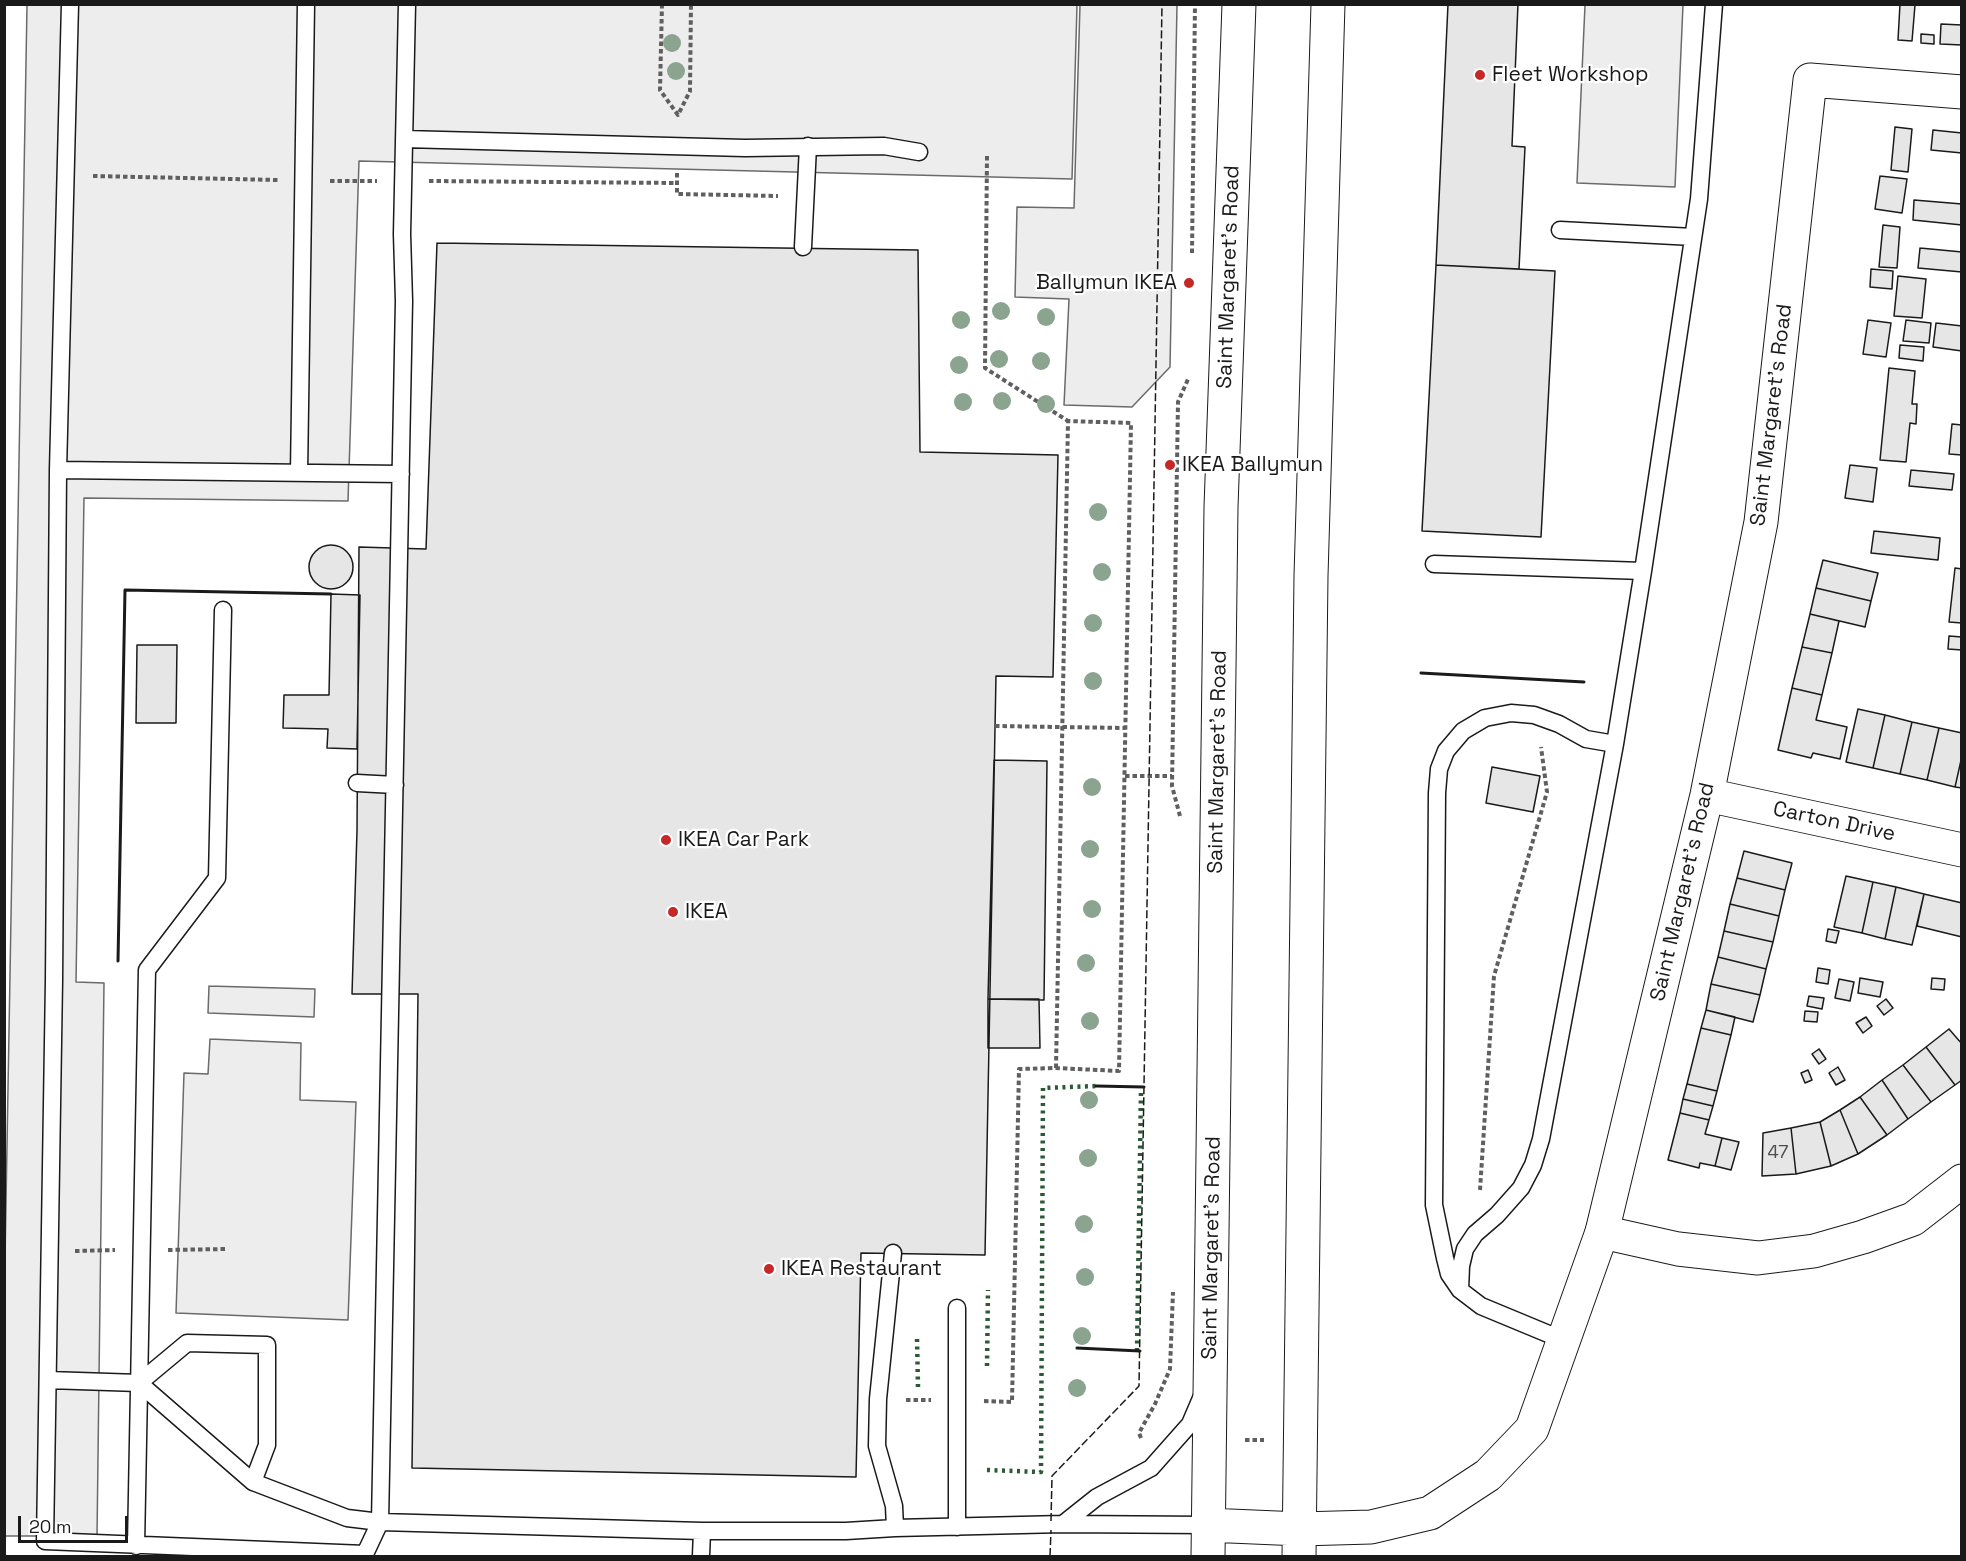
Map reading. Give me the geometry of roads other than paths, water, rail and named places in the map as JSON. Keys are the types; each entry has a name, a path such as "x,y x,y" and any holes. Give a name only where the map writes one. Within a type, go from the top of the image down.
{"main road":[{"name":"Saint Margaret's Road","path":"1208,1557 1221,507 1239,4"},
{"path":"1299,1543 1311,576 1328,4"},
{"name":"Saint Margaret's Road","path":"1207,1524 1299,1543 1430,1514 1488,1475 1532,1429 1602,1232 1707,795 1761,522 1810,80 1962,92"},
{"name":"Carton Drive","path":"1707,795 1962,850"},
{"path":"1602,1232 1678,1249 1758,1258 1814,1251 1863,1238 1913,1220 1962,1181"}],"lane":[{"path":"70,4 58,470 55,956 45,1541 365,1554 380,1521 404,301 402,274 406,4"},
{"path":"299,473 306,4"},
{"path":"1460,1290 1461,1266 1465,1249 1476,1234 1521,1188 1533,1165 1541,1139 1615,744 1643,571 1699,199 1714,4"},
{"path":"404,139 745,148 884,146 920,152"},
{"path":"803,247 808,146"},
{"path":"1560,230 1693,237"},
{"path":"58,470 401,474"},
{"path":"1434,564 1643,571"},
{"path":"136,1546 147,970 217,878 222,610"},
{"path":"1563,1341 1481,1306 1460,1290 1449,1274 1434,1205 1439,769 1446,751 1463,731 1485,718 1511,713 1534,715 1559,724 1586,739 1615,744"},
{"path":"357,783 395,785"},
{"path":"892,1253 878,1400 877,1446 894,1506 895,1528"},
{"path":"957,1308 957,1527"},
{"path":"139,1383 187,1343 267,1345 267,1445 253,1482"},
{"path":"1063,1524 1097,1497 1155,1464 1190,1424 1210,1377"},
{"path":"48,1380 139,1383 253,1482 347,1518 702,1531 846,1531 1063,1524 1207,1524"},
{"path":"702,1531 702,1557"}],"place":[{"name":"Fleet Workshop","path":"1480,75"},
{"name":"Ballymun IKEA","path":"1189,283"},
{"name":"IKEA Ballymun","path":"1170,465"},
{"name":"IKEA Car Park","path":"666,840"},
{"name":"IKEA","path":"673,912"},
{"name":"IKEA Restaurant","path":"769,1269"}]}
